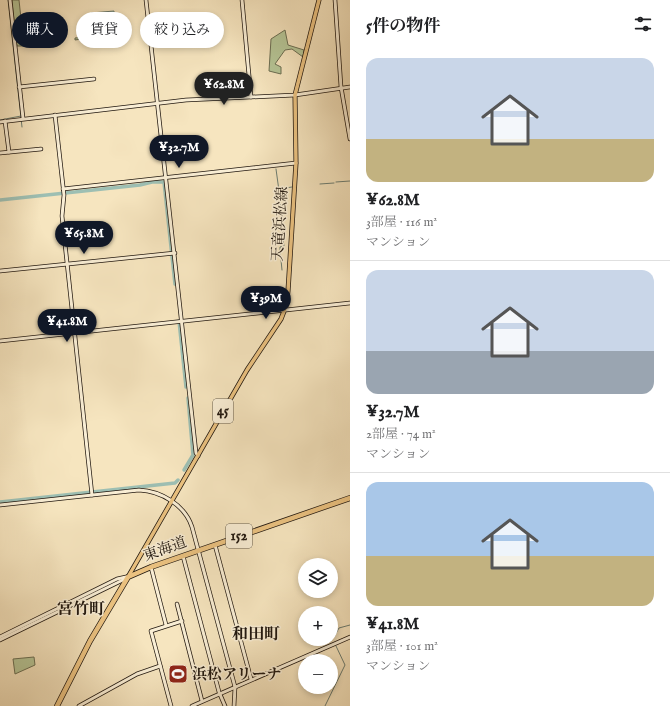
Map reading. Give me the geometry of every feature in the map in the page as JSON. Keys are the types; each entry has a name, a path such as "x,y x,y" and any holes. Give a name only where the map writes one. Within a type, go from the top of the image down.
{"highway":[{"name":"東海道","path":"57,706 90,641 128,577 198,550 350,498"}],"main road":[{"name":"天竜浜松線","path":"128,577 247,370 276,328 285,310 288,291 296,163 295,95 319,0"}],"street":[{"path":"10,0 19,87 24,117"},
{"path":"146,0 180,322 196,453 198,456"},
{"path":"242,0 251,96"},
{"path":"335,0 341,87 350,139"},
{"path":"19,87 94,79"},
{"path":"0,122 24,117 55,115 158,103 251,96 295,95 341,87 350,87"},
{"path":"55,115 64,195 61,210 91,493"},
{"path":"5,121 8,152"},
{"path":"0,153 41,149"},
{"path":"63,189 296,163"},
{"path":"0,271 173,253"},
{"path":"0,341 350,302"},
{"path":"0,505 91,493 141,490 157,494 171,501 182,510 189,519 235,687 234,706"},
{"path":"215,545 251,679"},
{"path":"183,556 219,693 225,706"},
{"path":"151,567 166,625"},
{"path":"0,639 128,577"},
{"path":"177,604 202,701"},
{"path":"171,706 151,631 166,625 182,622"},
{"path":"192,706 350,637"},
{"path":"79,706 137,674 160,666"}],"green space":[{"path":"12,0 19,0 20,12 13,12"},
{"path":"285,30 288,45 304,50 303,57 292,49 285,50 275,64 281,67 281,74 269,71 271,39"},
{"path":"34,657 35,665 15,674 13,659"}],"waterway":[{"path":"8,0 22,127"},
{"path":"0,120 21,116"},
{"path":"276,169 280,198"},
{"path":"336,182 350,181"},
{"path":"0,200 140,185 152,182 164,182 175,284"},
{"path":"320,184 334,183"},
{"path":"280,189 292,187"},
{"path":"280,200 284,237"},
{"path":"280,257 280,247 284,246 283,240"},
{"path":"281,260 282,270"},
{"path":"179,321 186,387"},
{"path":"184,470 193,455 188,398"},
{"path":"0,502 175,483 178,480"},
{"path":"338,630 339,628 350,625"},
{"path":"325,706 345,665 336,646"}],"place":[{"name":"浜松アリーナ","path":"178,674"}],"district":[{"name":"宮竹町","path":"81,610"},
{"name":"和田町","path":"256,635"}]}
